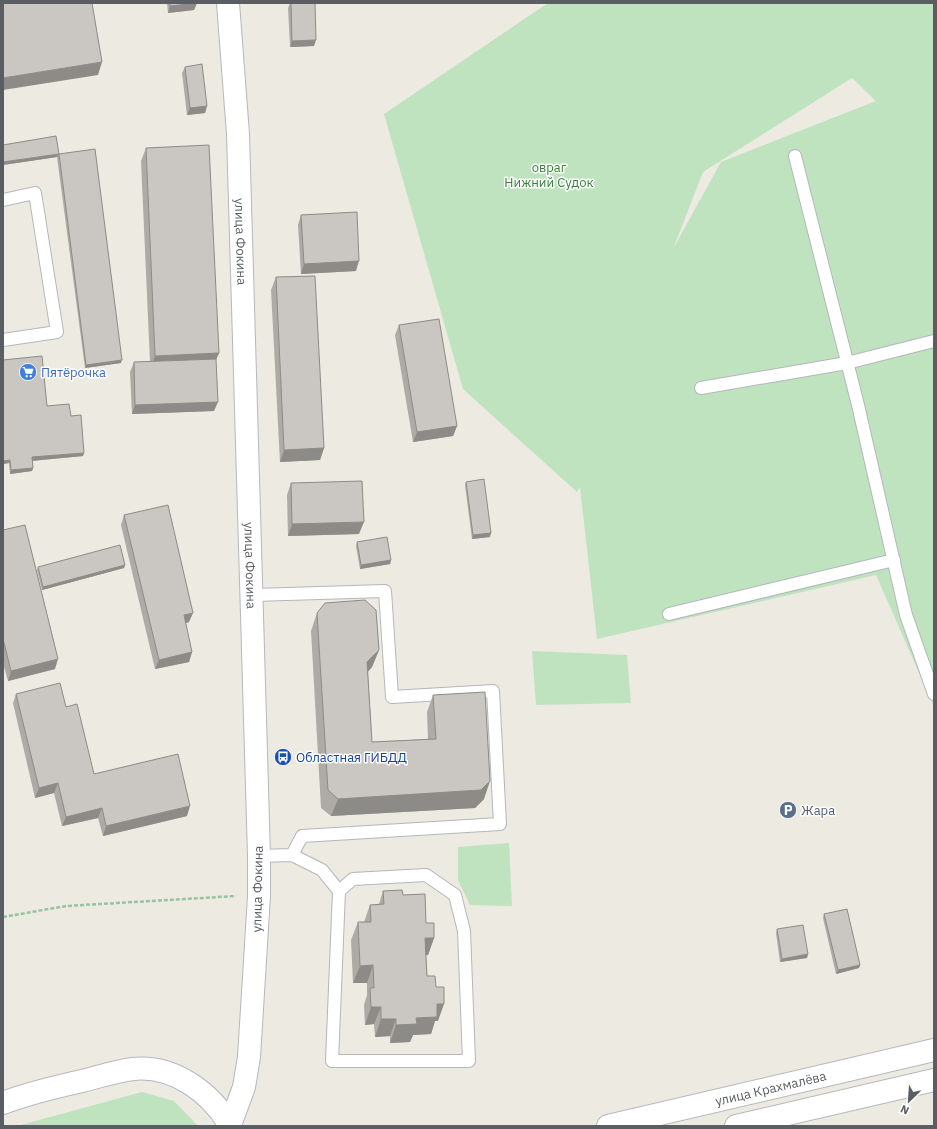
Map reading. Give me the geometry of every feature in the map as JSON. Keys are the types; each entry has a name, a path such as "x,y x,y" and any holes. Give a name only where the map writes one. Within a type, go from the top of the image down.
{"main road":[{"name":"улица Фокина","path":"228,3 238,134 259,856 259,896 249,1057 244,1087 230,1126"},
{"name":"улица Крахмалёва","path":"608,1126 934,1050"},
{"path":"3,1103 36,1091 132,1069 151,1070 185,1080 198,1088 218,1108 230,1126"},
{"path":"736,1126 934,1080"}],"lane":[{"path":"795,156 847,363 906,614 934,694"},
{"path":"3,200 35,193 57,332 3,340"},
{"path":"701,388 847,363 934,341"},
{"path":"669,614 894,560"},
{"path":"252,595 385,591 392,697 493,691 500,824 302,836 292,855"},
{"path":"259,856 292,855 322,870 339,891 332,1060 469,1061 464,931 455,895 426,875 353,879 339,891"}],"path":[{"path":"3,917 66,906 237,896"}],"green space":[{"name":"овраг Нижний Судок","path":"548,3 934,3 934,707 876,575 597,639 580,487 577,492 463,389 384,114","holes":["852,78 876,101 721,162 673,249 703,172"]},
{"path":"532,651 627,655 631,703 536,705"},
{"path":"509,843 512,906 470,905 458,880 458,847"},
{"path":"142,1092 174,1101 198,1126 17,1126"}],"building":[{"path":"3,3 92,3 102,62 3,78"},
{"path":"170,3 197,3 170,6"},
{"path":"291,3 315,3 316,40 292,41"},
{"path":"202,64 207,106 190,108 185,67"},
{"path":"56,136 59,154 3,162 3,145"},
{"path":"209,145 219,353 155,356 146,148"},
{"path":"95,149 122,360 86,365 59,154"},
{"path":"357,212 359,261 304,264 301,215"},
{"path":"315,276 324,448 284,450 276,277"},
{"path":"439,319 457,426 417,432 399,325"},
{"path":"42,356 47,406 69,404 71,416 81,415 84,453 32,457 33,468 11,470 10,460 3,461 3,360"},
{"path":"216,359 218,402 135,405 134,362"},
{"path":"484,479 491,533 473,535 466,482"},
{"path":"362,481 364,522 292,524 291,483"},
{"path":"168,505 193,613 184,615 192,652 159,660 124,515"},
{"path":"25,525 58,659 11,671 3,639 3,530"},
{"path":"387,537 391,560 361,565 357,542"},
{"path":"120,545 125,565 43,587 38,567"},
{"path":"365,600 376,610 379,650 367,662 372,742 436,739 433,695 485,692 490,781 481,790 338,799 328,790 317,613 325,603"},
{"path":"60,683 66,707 77,704 94,774 178,754 190,806 106,826 102,808 66,817 58,783 39,788 16,694"},
{"path":"402,890 403,895 425,894 426,923 434,923 434,938 425,938 427,976 435,976 436,987 444,987 444,1004 437,1004 437,1017 416,1018 417,1024 396,1025 396,1019 381,1019 381,1007 371,1007 370,988 374,988 373,965 360,966 358,922 371,922 370,905 384,904 383,891"},
{"path":"847,909 860,965 838,970 824,914"},
{"path":"803,925 808,954 782,959 777,929"}],"place":[{"name":"Пятёрочка","path":"28,372"},
{"name":"Областная ГИБДД","path":"283,757"},
{"name":"Жара","path":"788,810"}]}
